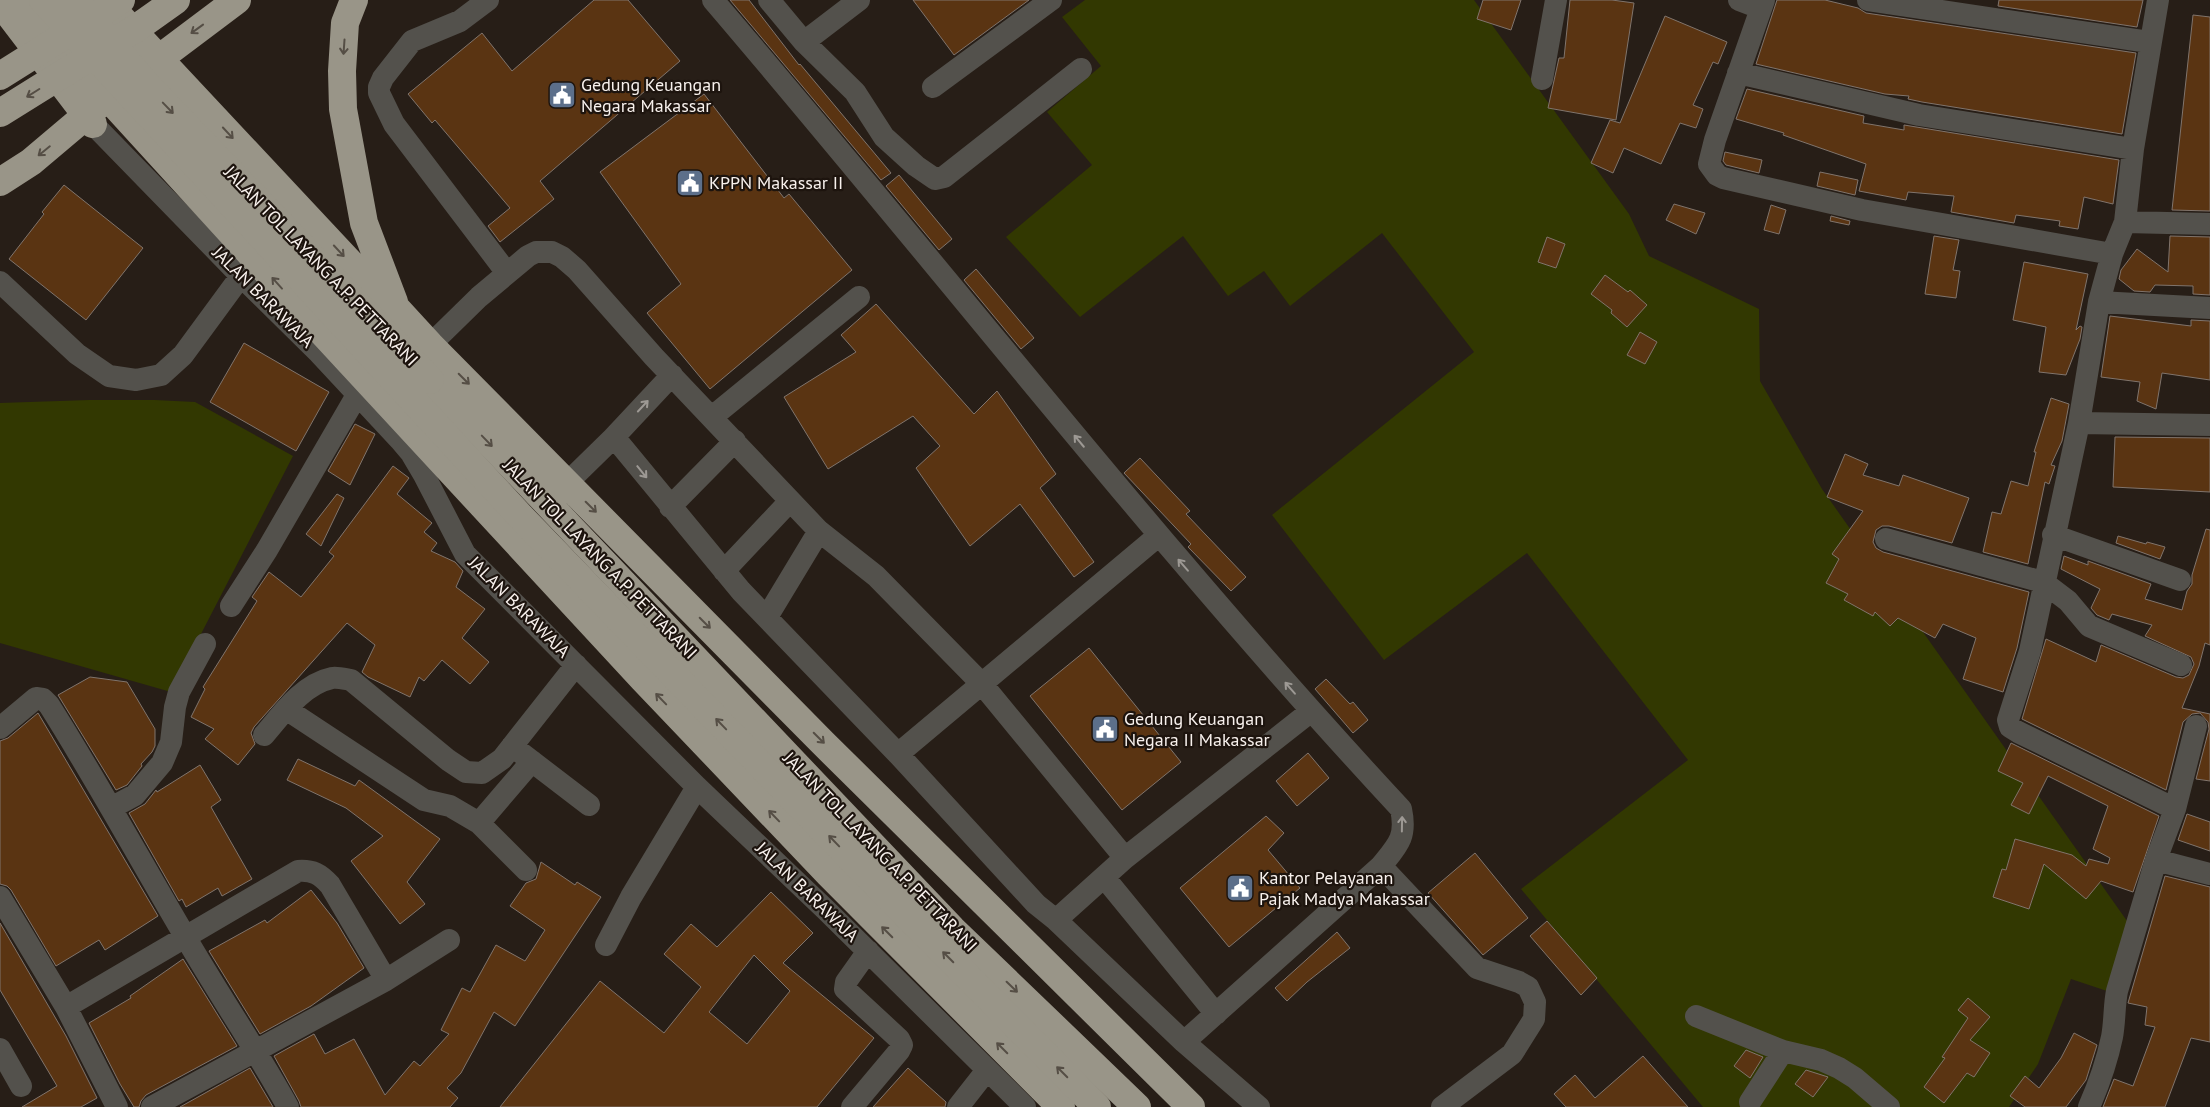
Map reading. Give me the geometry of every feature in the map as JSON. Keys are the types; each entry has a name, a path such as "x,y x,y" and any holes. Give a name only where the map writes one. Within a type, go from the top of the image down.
{"highway":[{"name":"JALAN TOL LAYANG A.P. PETTARANI","path":"75,0 144,83 952,929 1137,1107"},
{"path":"104,0 367,281 396,308 430,345 823,743 1191,1107"},
{"path":"0,76 121,0"},
{"path":"0,113 138,27 176,0"},
{"path":"0,182 89,120 108,97 237,0"},
{"path":"354,0 345,23 342,71 343,109 364,223 396,308"},
{"name":"JALAN TOL LAYANG A.P. PETTARANI","path":"19,6 521,517 870,878 1096,1107"},
{"path":"19,6 108,97 649,686 829,874 1061,1107"},
{"name":"JALAN BARAWAJA","path":"19,6 89,120"}],"street":[{"path":"488,0 460,21 412,41 383,78 379,87 394,124 507,273"},
{"path":"712,0 1158,536 1310,712 1401,809 1404,825 1398,845 1381,866 1184,1042"},
{"path":"769,0 804,42 855,92 884,137 916,166 935,179 944,177 1081,68"},
{"path":"804,42 859,0"},
{"path":"933,87 1051,0"},
{"path":"1542,78 1556,0"},
{"path":"1739,0 1762,4 1714,140 1710,164 1717,175 1723,178 1862,210 2112,254"},
{"path":"1868,0 2149,42"},
{"path":"2158,0 2149,42 2133,149 2125,222 2112,254 2100,302 2079,423 2043,582 2030,651 2008,724 2018,732 2174,809"},
{"path":"1738,73 1919,114 2133,149"},
{"name":"JALAN BARAWAJA","path":"89,120 312,346 411,453 465,554 697,787 868,951 1022,1106"},
{"path":"2125,222 2210,224"},
{"path":"430,345 452,322 507,273 534,252 552,252 562,257 577,270 672,375 819,531 876,576 982,684 1126,858"},
{"path":"0,282 77,354 109,376 136,380 162,374 183,355 241,276"},
{"path":"712,417 859,297"},
{"path":"2100,302 2210,308"},
{"path":"567,483 614,437 672,375"},
{"path":"231,606 267,550 357,395"},
{"path":"2079,423 2210,425"},
{"path":"614,437 724,571 898,754 1036,904 1056,920 1184,1042 1259,1107"},
{"path":"670,507 734,441"},
{"path":"724,571 790,501"},
{"path":"767,617 819,531"},
{"path":"898,754 1158,536"},
{"path":"2053,536 2180,580"},
{"path":"1886,538 2043,582 2068,601 2089,626 2181,664"},
{"path":"111,808 136,795 162,763 171,742 175,707 179,692 205,644"},
{"path":"264,735 286,709 313,686 333,678 351,680 448,760 466,772 482,774 502,758 576,665"},
{"path":"0,728 30,702 40,698 46,701 111,808 186,938 256,1050 288,1107"},
{"path":"286,709 424,800 450,806 479,823 526,870"},
{"path":"1056,920 1126,858 1310,712"},
{"path":"2090,1107 2112,1037 2117,991 2156,860 2174,809 2196,726"},
{"path":"512,746 589,805"},
{"path":"479,823 532,761"},
{"path":"450,806 466,772"},
{"path":"606,945 631,897 697,787"},
{"path":"2156,860 2210,874"},
{"path":"1381,866 1477,968 1519,982 1528,987 1535,1002 1534,1019 1512,1054 1442,1107"},
{"path":"66,1007 298,871 310,870 322,876 330,885 386,980"},
{"path":"1104,877 1216,1014"},
{"path":"1,900 66,1007 117,1107"},
{"path":"152,1107 386,980 449,940"},
{"path":"852,1107 900,1051 902,1045 899,1039 846,991 846,982 868,951"},
{"path":"1696,1016 1783,1051 1821,1060 1839,1068 1855,1078 1888,1107"},
{"path":"0,1049 21,1086"},
{"path":"1750,1102 1783,1051"},
{"path":"958,1107 987,1070"}],"green space":[{"path":"1085,0 1474,0 1629,214 1649,256 1759,309 1760,381 1822,489 2132,928 2119,995 2071,979 2038,1064 2009,1107 1703,1107 1521,889 1688,760 1527,553 1384,660 1272,515 1474,352 1382,233 1290,306 1264,271 1228,296 1183,236 1080,317 1006,237 1092,165 1047,112 1101,66 1062,17"},
{"path":"89,400 195,402 293,456 171,692 0,643 0,403"}],"building":[{"name":"Gedung Keuangan Negara Makassar","path":"594,0 628,0 680,61 540,181 554,199 500,242 488,226 510,208 435,120 432,123 408,94 482,33 512,71"},
{"path":"730,0 749,0 799,65 891,173 881,180"},
{"path":"913,0 1029,0 954,55"},
{"path":"1483,0 1521,0 1511,30 1477,19"},
{"path":"1570,0 1612,0 1634,3 1616,120 1548,108 1559,58 1564,58"},
{"path":"1777,0 1825,0 1858,8 1866,13 2136,53 2122,134 1922,102 1908,99 1909,96 1885,94 1756,64"},
{"path":"1999,0 2143,0 2137,27 1998,6"},
{"path":"2193,15 2210,17 2210,211 2172,210"},
{"path":"1665,16 1727,42 1718,64 1713,62 1693,105 1703,109 1696,128 1680,123 1661,164 1624,148 1613,173 1591,163 1610,120 1620,123"},
{"path":"1747,89 1864,116 1863,123 1904,130 1904,125 2119,160 2113,204 2084,197 2078,229 2059,226 2060,221 2016,215 2014,223 1951,212 1954,196 1908,192 1906,200 1859,191 1866,164 1783,135 1784,133 1736,119"},
{"path":"704,94 784,198 789,194 852,270 710,389 647,313 681,284 600,172"},
{"path":"1725,152 1762,160 1759,173 1726,165 1723,161"},
{"path":"1820,172 1858,180 1855,195 1817,186"},
{"path":"899,175 952,239 939,250 886,186"},
{"path":"64,185 143,248 86,320 9,259 44,214 42,212"},
{"path":"1674,204 1705,213 1696,234 1666,220"},
{"path":"1771,205 1786,210 1779,234 1764,230"},
{"path":"1831,216 1850,221 1849,225 1830,221"},
{"path":"1934,236 1959,240 1953,270 1960,271 1956,298 1925,294"},
{"path":"2170,236 2210,237 2210,295 2193,294 2193,286 2155,285 2150,292 2134,291 2119,279 2121,270 2137,249 2168,272"},
{"path":"1547,237 1565,244 1556,268 1538,262"},
{"path":"2024,262 2088,274 2076,330 2080,326 2082,327 2080,339 2066,375 2039,372 2046,327 2013,320"},
{"path":"976,269 1034,338 1021,349 964,280"},
{"path":"1605,275 1628,292 1630,290 1647,305 1627,327 1611,313 1612,310 1591,294"},
{"path":"876,304 974,414 997,391 1056,474 1040,488 1094,562 1074,577 1020,504 970,546 916,468 940,446 913,416 828,469 784,397 856,352 841,335"},
{"path":"2110,316 2191,326 2191,320 2210,321 2210,380 2162,373 2156,409 2137,401 2140,382 2101,377"},
{"path":"1640,332 1657,342 1645,364 1627,355"},
{"path":"244,343 329,392 296,451 210,402"},
{"path":"2051,398 2069,404 2062,441 2051,465 2055,466 2049,484 2045,482 2028,564 1983,552 1992,512 2001,514 2011,481 2028,486 2036,452 2034,452"},
{"path":"355,424 375,434 350,485 328,471"},
{"path":"2115,437 2210,438 2210,492 2113,487"},
{"path":"1845,454 1868,464 1863,475 1899,486 1903,475 1969,498 1952,543 1889,526 1882,526 1876,530 1873,542 1876,548 1883,552 2029,592 2017,648 2003,692 1963,679 1976,638 1943,624 1935,638 1898,618 1890,626 1875,612 1873,616 1844,600 1848,594 1826,583 1839,559 1832,554 1863,511 1827,497"},
{"path":"1140,458 1190,511 1186,514 1246,577 1231,591 1188,547 1191,544 1124,473"},
{"path":"393,466 409,478 397,494 432,523 424,532 437,543 431,551 455,562 463,571 456,587 485,609 462,638 489,662 470,684 442,660 424,681 419,677 410,697 368,677 362,672 375,645 347,623 254,727 251,733 255,744 238,765 205,739 214,729 191,717 205,689 203,687 257,601 252,597 269,572 301,597 334,556 329,552"},
{"path":"337,494 344,498 321,546 306,534"},
{"path":"2206,529 2210,530 2210,645 2205,643 2199,666 2182,708 2210,714 2210,781 2196,779 2209,729 2208,722 2200,713 2192,714 2183,722 2166,790 2022,719 2046,639 2096,662 2101,645 2176,677 2183,678 2189,675 2194,664 2191,657 2145,636 2152,625 2112,614 2109,620 2097,615 2091,608 2100,589 2061,569 2064,556 2088,565 2088,561 2151,584 2145,599 2182,610 2187,591 2192,584 2192,575"},
{"path":"2118,536 2165,547 2160,559 2116,543"},
{"name":"Gedung Keuangan Negara II Makassar","path":"1089,648 1181,762 1122,810 1030,696"},
{"path":"90,677 127,682 155,729 155,746 152,752 141,764 142,766 127,785 116,790 58,695"},
{"path":"1326,679 1350,704 1353,702 1368,720 1353,733 1315,689"},
{"path":"38,713 158,916 105,950 99,940 56,966 11,890 7,886 0,884 0,741 8,738"},
{"path":"2011,743 2159,816 2133,892 2101,881 2086,899 2044,864 2029,909 1993,897 2002,869 2006,870 2015,839 2072,855 2086,866 2089,859 2108,864 2110,858 2093,849 2108,806 2048,776 2029,814 2011,805 2023,783 1998,771"},
{"path":"1308,753 1329,778 1297,806 1276,781"},
{"path":"298,759 355,786 359,780 440,839 407,882 425,904 400,924 351,861 383,836 346,808 287,780"},
{"path":"200,765 221,800 211,807 252,879 222,896 218,888 186,907 182,899 179,901 129,813 145,804 156,790 157,792"},
{"path":"2187,814 2210,822 2210,851 2178,840"},
{"name":"Kantor Pelayanan Pajak Madya Makassar","path":"1266,816 1284,833 1268,850 1300,888 1229,947 1180,888"},
{"path":"1475,853 1528,918 1483,955 1428,893"},
{"path":"541,862 575,885 577,882 601,897 515,1026 494,1012 461,1073 447,1088 458,1098 450,1107 301,1107 274,1056 314,1034 325,1054 354,1039 385,1095 414,1061 420,1066 449,1034 441,1030 462,988 470,992 496,945 525,961 545,930 510,906 526,883 536,879"},
{"path":"2165,876 2210,887 2210,1042 2191,1038 2165,1107 2103,1107 2114,1079 2133,1086 2155,1027 2145,1025 2147,1007 2128,1003"},
{"path":"311,890 337,923 364,968 311,1006 260,1034 209,951 265,920 267,923"},
{"path":"771,892 813,933 783,963 874,1038 817,1107 500,1107 600,981 664,1033 701,987 664,954 691,924 717,947","holes":["754,955 790,991 747,1044 709,1012"]},
{"path":"1547,921 1597,978 1581,995 1530,936"},
{"path":"0,923 66,1036 97,1098 81,1107 22,1107 57,1086 0,990"},
{"path":"1337,932 1350,948 1307,982 1287,1001 1275,988"},
{"path":"183,959 237,1046 146,1095 139,1107 134,1107 89,1023 131,998 130,996"},
{"path":"1968,998 1990,1017 1970,1040 1990,1053 1974,1077 1967,1073 1944,1103 1924,1087 1945,1058 1942,1057 1968,1018 1958,1010"},
{"path":"2074,1033 2097,1045 2086,1080 2066,1107 2025,1107 2010,1096 2025,1076 2039,1088 2061,1058"},
{"path":"1746,1050 1763,1057 1750,1078 1734,1066"},
{"path":"1643,1056 1688,1107 1566,1107 1554,1094 1575,1075 1595,1098"},
{"path":"250,1068 273,1107 180,1107"},
{"path":"908,1068 946,1102 945,1107 873,1107"},
{"path":"1806,1070 1828,1077 1813,1097 1795,1084"}],"place":[{"name":"Gedung Keuangan Negara Makassar","path":"562,95"},
{"name":"KPPN Makassar II","path":"690,183"},
{"name":"Gedung Keuangan Negara II Makassar","path":"1105,729"},
{"name":"Kantor Pelayanan Pajak Madya Makassar","path":"1240,888"}]}
